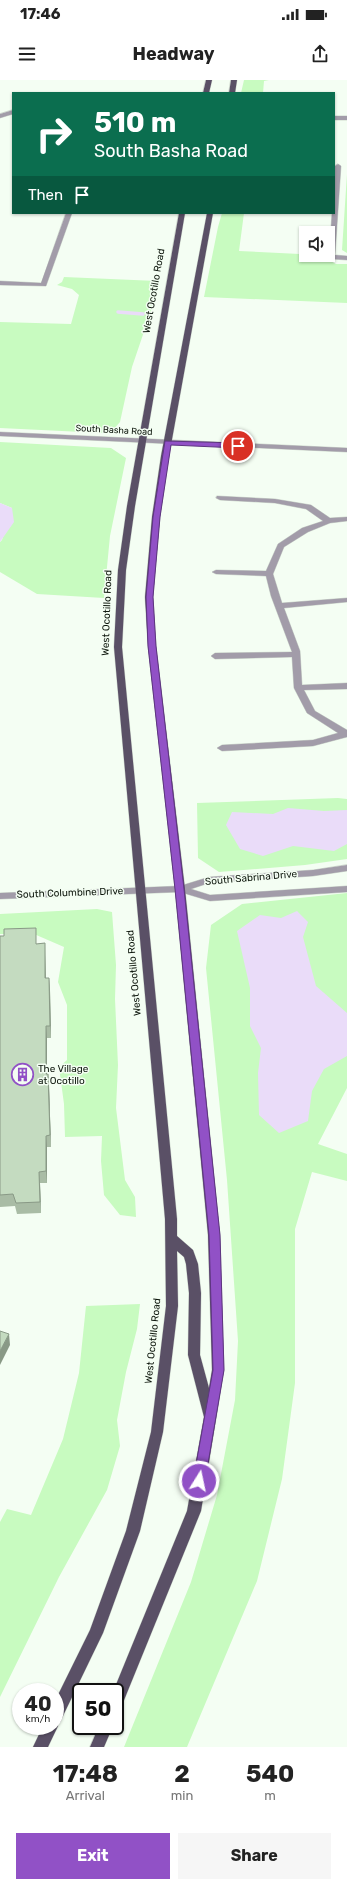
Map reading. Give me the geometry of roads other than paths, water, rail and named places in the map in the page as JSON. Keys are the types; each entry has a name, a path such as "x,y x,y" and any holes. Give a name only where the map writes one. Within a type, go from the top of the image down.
{"main road":[{"path":"206,92 209,80"},
{"path":"232,92 234,80"},
{"name":"West Ocotillo Road","path":"64,1699 96,1633 133,1531 158,1424 172,1306 171,1219 118,647 122,570 141,442 182,214"},
{"path":"124,1683 194,1511 218,1370 214,1235 180,889 152,646 149,597 156,517 210,214"},
{"path":"171,1238 189,1254 192,1264 195,1293 194,1355 210,1419"},
{"path":"40,1747 46,1735"},
{"path":"97,1747 102,1735"}],"street":[{"path":"0,116 12,112"},
{"path":"335,118 347,118"},
{"path":"335,189 336,166 347,166"},
{"path":"0,283 44,285 69,214"},
{"path":"334,214 332,257 347,258"},
{"name":"South Basha Road","path":"0,434 141,442 347,450"},
{"path":"220,498 275,501 308,507 329,521"},
{"path":"346,734 311,713 298,688 296,654 269,574 281,546 305,530 329,521 347,518"},
{"path":"216,572 269,574"},
{"path":"280,606 347,600"},
{"path":"215,656 296,654"},
{"path":"298,688 347,686"},
{"path":"222,748 313,743 346,734"},
{"name":"South Sabrina Drive","path":"180,889 209,880 313,873 347,868"},
{"name":"South Columbine Drive","path":"0,896 180,889"},
{"name":"South Sabrina Drive","path":"180,889 210,898 347,889"}],"waterway":[{"path":"118,312 143,314"}],"place":[{"name":"The Village at Ocotillo","path":"22,1075"}]}
